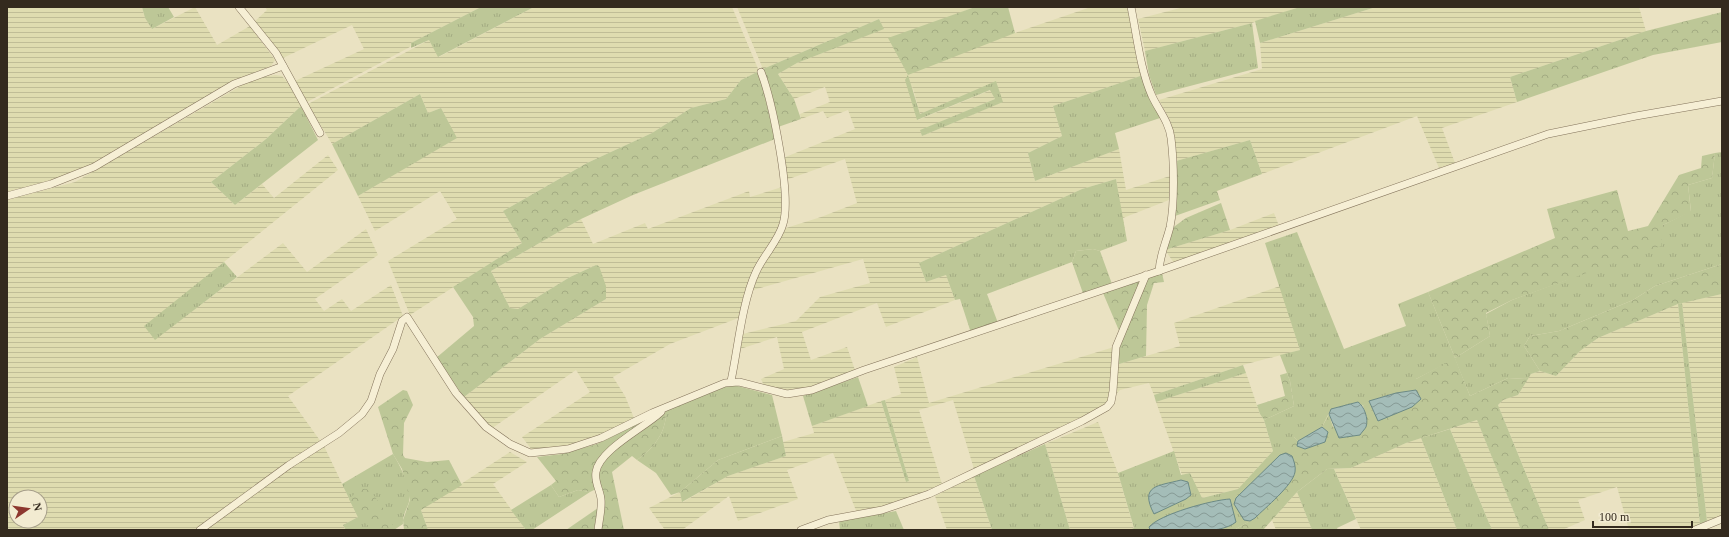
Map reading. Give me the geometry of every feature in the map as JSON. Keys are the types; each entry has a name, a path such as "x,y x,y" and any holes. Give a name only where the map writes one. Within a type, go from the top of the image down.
{"street":[{"path":"238,7 268,42 320,133"},
{"path":"1131,7 1145,75 1153,97 1167,122 1171,137 1172,191 1170,227 1160,257 1159,271"},
{"path":"7,196 51,184 94,167 234,84 283,66"},
{"path":"731,382 747,300 756,272 783,224 785,192 780,154 761,72"},
{"path":"200,530 288,465 339,433 362,414 371,401 380,374 393,349 402,321 408,317 436,363 467,406 486,427 520,450 538,453 578,447 602,438 716,385 731,382 787,394 807,392 864,370 1146,276 1548,134 1628,117 1722,101"},
{"path":"801,530 828,520 882,510 929,494 1082,421 1108,407 1111,402 1113,391 1116,347 1146,276"},
{"path":"598,530 602,508 595,473 598,462 618,444 655,418 665,408"},
{"path":"1695,530 1722,519"}],"shaded area":[{"path":"7,7 142,7 145,18 152,29 195,7 217,45 250,26 275,60 271,66 233,81 99,162 71,175 7,192"},
{"path":"265,7 481,7 411,43 410,47 307,102 295,81 364,49 352,25 283,58 267,36 254,22 267,10"},
{"path":"534,7 732,7 759,71 741,80 726,99 691,108 652,133 587,163 503,211 522,243 410,315 388,261 457,219 440,191 375,231 358,196 456,138 441,108 428,113 420,94 332,144 308,104 429,40 439,57"},
{"path":"737,7 975,7 941,20 1003,37 1091,7 1128,7 1143,75 1053,106 1062,136 1028,153 1035,181 1119,149 1126,190 1170,176 1169,200 1123,218 1125,231 1093,242 1120,204 1116,179 1082,189 919,263 926,282 946,275 955,300 886,327 877,303 802,332 811,360 847,347 855,370 807,389 789,391 764,386 761,379 784,369 777,337 740,349 743,334 796,321 820,297 870,283 863,259 753,290 759,271 786,228 821,217 857,203 845,159 786,180 783,158 855,129 848,110 827,118 823,111 801,119 800,114 830,102 825,87 794,99 778,74 797,63 883,29 879,19 763,69","holes":["996,82 1002,102 922,136 921,130 995,99 991,90 918,120 912,85 920,114"]},
{"path":"1184,7 1300,7 1252,23 1145,51 1138,19"},
{"path":"1376,7 1639,7 1646,31 1510,77 1517,102 1442,128 1455,163 1439,168 1417,116 1262,174 1250,140 1176,161 1174,136 1170,120 1159,100 1262,69 1260,43"},
{"path":"275,75 282,76 288,83 301,106 266,139 211,182 235,205 262,184 274,198 328,155 338,170 214,270 155,339 283,243 307,272 366,229 378,255 315,299 324,311 342,299 351,311 391,285 403,316 288,396 324,446 358,517 343,525 346,530 7,530 7,200 75,182 256,78"},
{"path":"782,187 781,223 772,241 741,317 670,344 613,377 625,396 634,418 600,436 573,445 532,450 522,437 590,392 576,370 491,429 464,397 540,339 606,299 596,265 570,277 518,309 510,308 491,271 581,219 593,244 645,223 648,229 749,191 750,197"},
{"path":"1274,213 1279,226 1174,263 1165,250 1230,230"},
{"path":"1280,286 1300,350 1243,365 1154,395 1149,383 1120,390 1114,396 1116,365 1180,346 1174,323"},
{"path":"1722,294 1722,516 1707,521 1682,303"},
{"path":"1678,304 1700,524 1687,530 1629,530 1617,487 1578,500 1585,520 1562,530 1549,530 1498,405 1503,400 1518,395 1531,374 1540,371 1556,376 1580,351 1598,338"},
{"path":"1114,347 1110,395 1108,402 1095,414 974,469 953,400 919,410 942,484 894,504 857,513 833,453 787,470 798,499 738,521 729,496 682,530 665,530 649,508 680,492 683,502 728,476 786,456 783,442 814,433 812,426 881,401 906,482 909,481 885,400 901,394 894,367 917,357 929,403"},
{"path":"1246,373 1260,414 1264,420 1273,451 1238,489 1201,498 1190,473 1182,475 1156,402"},
{"path":"1477,420 1521,530 1492,530 1450,429"},
{"path":"1098,422 1118,473 1134,529 1070,530 1045,444"},
{"path":"1421,438 1457,530 1361,530 1334,469 1351,468 1406,443"},
{"path":"510,452 527,462 493,484 526,530 428,530 421,510"},
{"path":"974,476 992,530 947,530 935,496"},
{"path":"1297,492 1312,530 1276,530 1272,520"}],"green space":[{"path":"142,7 168,7 174,17 152,29 145,18"},
{"path":"481,7 534,7 438,57 429,40 411,48 411,43"},
{"path":"975,7 1008,7 1015,33 908,75 888,38"},
{"path":"1300,7 1376,7 1260,43 1255,21"},
{"path":"1722,12 1722,42 1653,55 1517,102 1510,77 1646,31"},
{"path":"879,19 884,29 797,63 778,74 794,99 801,119 778,127 768,81 763,69"},
{"path":"1252,23 1258,68 1156,95 1149,75 1145,51"},
{"path":"759,71 775,139 633,195 581,219 491,271 510,308 518,309 570,277 596,265 599,266 606,286 606,299 540,339 464,397 436,358 474,326 473,317 453,287 522,243 503,211 587,163 652,133 691,108 726,99 741,80"},
{"path":"908,75 920,114 996,81 1003,102 922,136 920,130 995,99 990,90 917,120 905,80"},
{"path":"1143,75 1160,118 1115,133 1119,149 1035,181 1028,153 1062,136 1053,106"},
{"path":"420,94 428,113 441,108 457,138 358,196 332,144"},
{"path":"301,106 318,140 235,205 211,182 266,139"},
{"path":"1250,140 1262,174 1217,191 1220,200 1175,216 1176,161"},
{"path":"1722,152 1722,264 1655,286 1633,300 1559,331 1530,336 1524,346 1540,371 1531,374 1528,379 1508,378 1470,396 1455,359 1416,379 1416,390 1396,393 1375,399 1363,406 1358,402 1331,409 1322,427 1298,441 1294,437 1275,501 1250,521 1234,530 1130,530 1134,528 1118,473 1174,451 1181,475 1190,473 1202,498 1238,489 1273,451 1264,420 1294,406 1290,381 1280,355 1300,350 1265,243 1297,232 1344,349 1406,326 1398,304 1428,292 1455,358 1490,336 1486,314 1512,300 1566,280 1663,225 1691,211 1688,185 1712,178 1715,153"},
{"path":"1715,153 1712,178 1688,185 1691,212 1663,225 1661,246 1512,300 1486,313 1490,336 1455,358 1428,292 1555,238 1547,209 1617,190 1628,231 1648,226 1679,175 1701,168 1702,156"},
{"path":"1116,179 1127,241 1100,251 1093,249 1076,251 1072,262 987,294 998,323 971,333 960,299 955,300 946,275 926,282 919,263 1082,189"},
{"path":"1221,203 1230,230 1165,250 1171,229 1186,218"},
{"path":"1093,249 1100,251 1112,284 1142,280 1120,333 1103,293 1085,299 1072,262 1076,251"},
{"path":"224,262 237,277 155,340 144,326"},
{"path":"1722,264 1722,294 1678,304 1598,338 1580,351 1556,376 1540,371 1524,346 1530,336 1559,331 1633,300 1655,286"},
{"path":"1162,273 1164,282 1154,283 1147,305 1146,356 1116,365 1118,347 1148,277"},
{"path":"1682,303 1707,521 1700,524 1678,304"},
{"path":"1455,358 1470,396 1508,378 1528,379 1518,395 1503,400 1498,405 1549,530 1521,530 1477,420 1406,443 1351,468 1327,469 1297,492 1263,530 1234,530 1255,518 1273,500 1286,453 1280,455 1281,441 1294,437 1298,441 1298,446 1328,432 1322,427 1329,414 1333,427 1367,419 1363,406 1369,401 1374,413 1420,399 1416,390 1416,379"},
{"path":"1243,365 1246,373 1156,402 1154,395"},
{"path":"1287,373 1290,381 1294,406 1264,420 1257,405 1285,396 1280,375"},
{"path":"858,377 868,406 812,426 803,396"},
{"path":"730,384 772,395 782,436 718,460 680,492 671,495 656,473 637,460 654,445 658,439 662,432 666,418 666,410"},
{"path":"403,390 407,391 413,405 404,423 403,455 405,458 427,462 449,460 462,485 421,510 428,530 404,530 403,520 410,500 402,469 393,454 378,407"},
{"path":"885,400 909,481 906,482 881,401"},
{"path":"666,410 666,418 662,432 654,445 637,460 632,456 612,472 624,530 600,530 601,518 596,489 590,492 578,490 559,497 551,485 556,481 537,457 562,454 597,444"},
{"path":"1450,429 1492,530 1457,530 1421,438"},
{"path":"782,436 786,456 728,476 682,502 680,492 718,460"},
{"path":"1045,444 1070,530 992,530 974,476"},
{"path":"393,454 402,471 409,491 409,502 404,515 403,524 394,530 346,530 343,525 358,517 342,484"},
{"path":"1327,469 1334,469 1356,519 1337,528 1338,530 1312,530 1297,492"},
{"path":"551,485 559,497 578,490 590,492 532,530 526,530 511,510"},
{"path":"361,488 370,490 390,518 394,530 373,530 358,517 349,499"},
{"path":"598,508 594,530 566,530"},
{"path":"896,511 904,530 840,530 839,521"}],"water":[{"path":"1416,390 1421,399 1412,407 1378,421 1369,401 1396,393"},
{"path":"1358,402 1362,406 1365,413 1367,420 1366,427 1360,435 1339,438 1329,414 1331,409"},
{"path":"1322,427 1328,432 1325,442 1305,449 1297,446 1298,441"},
{"path":"1286,453 1292,456 1294,462 1295,472 1293,477 1284,490 1255,518 1250,521 1244,520 1234,504 1236,498 1280,455"},
{"path":"1181,480 1188,482 1191,495 1186,499 1154,514 1149,497 1153,488"},
{"path":"1230,499 1236,522 1228,526 1207,531 1150,530 1149,527 1155,522 1187,508"}]}
